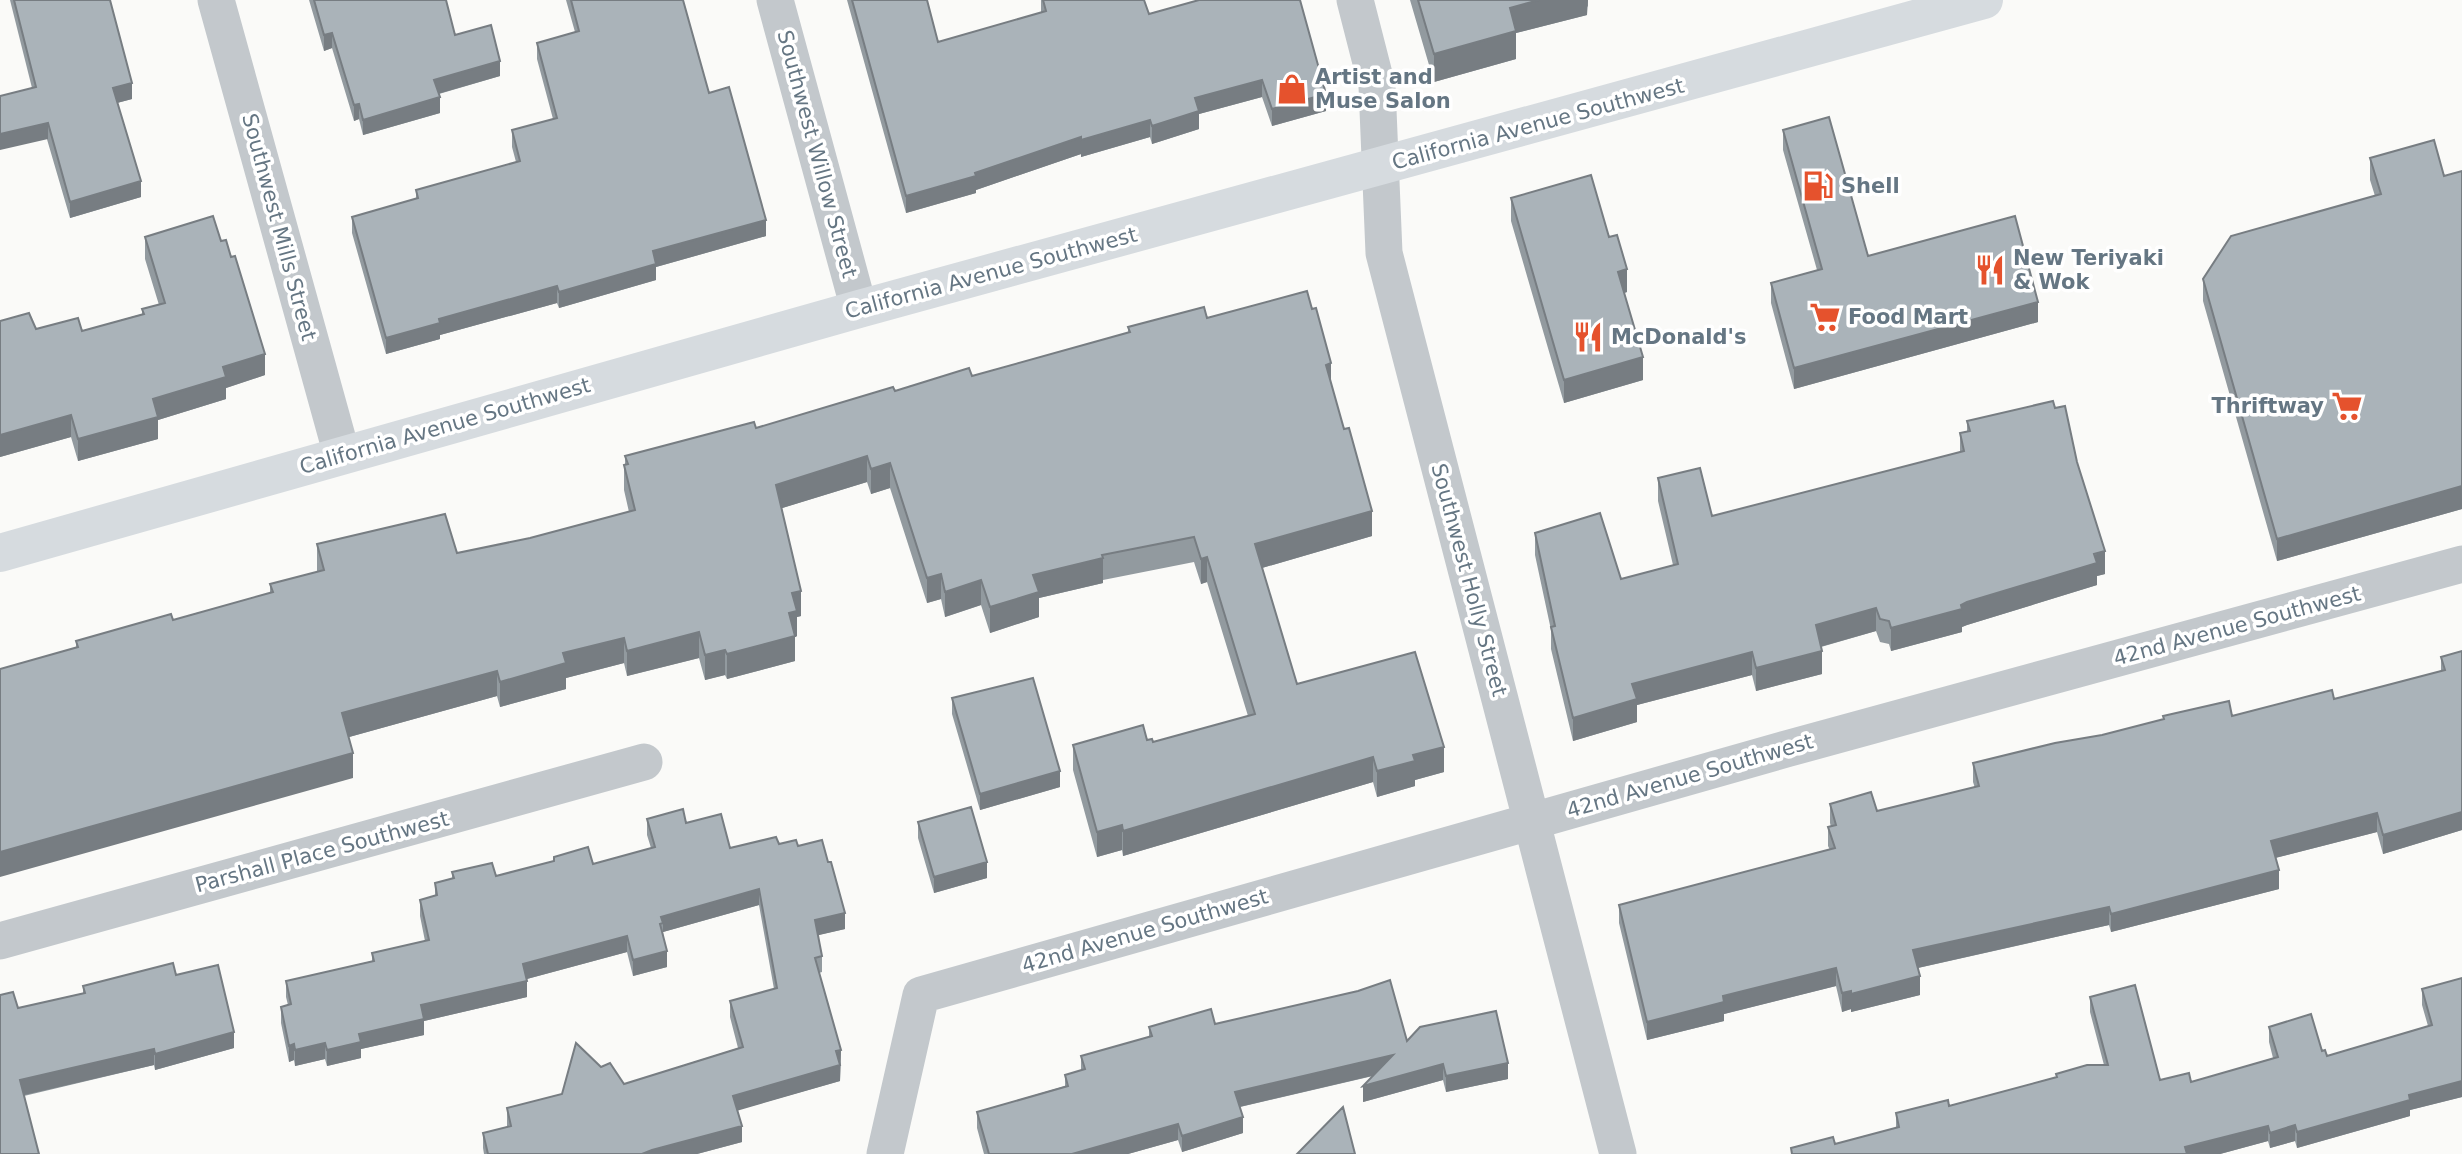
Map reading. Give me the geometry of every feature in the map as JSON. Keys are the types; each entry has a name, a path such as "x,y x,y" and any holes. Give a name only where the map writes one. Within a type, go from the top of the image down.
{"main road":[{"name":"California Avenue Southwest","path":"0,553 859,309 1984,0"}],"street":[{"name":"Southwest Mills Street","path":"216,0 342,454"},
{"name":"Southwest Willow Street","path":"775,0 859,309"},
{"name":"Southwest Holly Street","path":"1355,0 1377,86 1384,253 1618,1154"},
{"name":"42nd Avenue Southwest","path":"885,1154 920,995 1531,821 2462,564"},
{"name":"Parshall Place Southwest","path":"0,941 644,762"}],"building":[{"path":"14,0 110,0 132,83 113,88 141,181 70,202 48,123 0,134 0,96 36,87"},
{"path":"314,0 446,0 455,35 491,25 500,61 434,80 440,97 363,120 359,104 354,105 332,33 324,35"},
{"path":"571,0 683,0 709,93 729,87 766,220 653,251 656,264 559,292 557,286 439,319 440,323 386,338 352,217 418,198 416,190 520,161 512,130 557,118 537,43 579,31"},
{"path":"852,0 927,0 938,42 1046,11 1043,0 1144,0 1149,14 1199,0 1300,0 1326,94 1272,109 1262,80 1195,98 1199,111 1152,126 1150,120 1081,140 1081,137 975,173 976,176 906,196"},
{"path":"1418,0 1539,0 1510,8 1516,31 1434,54"},
{"path":"1829,117 1868,256 2015,216 2038,302 1794,368 1771,283 1822,269 1783,130"},
{"name":"Thriftway","path":"2434,140 2444,176 2462,171 2462,486 2277,539 2203,279 2231,236 2381,194 2370,158"},
{"name":"McDonald's","path":"1591,175 1609,237 1617,235 1627,269 1618,272 1643,357 1564,380 1511,198"},
{"path":"213,216 221,241 226,240 231,257 235,256 265,354 223,367 226,377 153,399 158,417 78,439 71,415 0,435 0,321 29,313 36,329 78,318 82,331 144,314 142,309 165,303 145,237"},
{"path":"1307,291 1312,309 1316,308 1331,363 1326,365 1344,429 1349,428 1372,511 1255,544 1297,684 1415,652 1444,747 1413,755 1415,761 1377,771 1373,757 1123,831 1122,825 1097,832 1073,745 1143,725 1147,740 1152,739 1153,742 1255,714 1207,557 1201,559 1194,537 1102,555 1103,558 1033,575 1039,592 990,607 981,580 945,592 941,574 927,578 890,463 871,469 867,456 776,485 801,591 792,593 797,611 789,613 795,636 727,654 725,650 705,655 699,632 627,651 624,638 563,653 566,663 500,682 497,671 342,713 353,753 0,852 0,669 78,647 76,641 171,614 173,620 273,592 270,584 324,570 317,544 445,514 457,553 530,538 635,510 624,465 628,464 625,456 754,422 756,428 893,387 895,391 969,368 972,376 1130,332 1128,327 1204,307 1207,318"},
{"path":"2053,401 2055,408 2065,406 2077,462 2105,551 2094,554 2097,563 1967,602 1961,605 1962,609 1891,628 1889,621 1880,619 1876,608 1816,625 1822,651 1756,668 1752,652 1632,684 1637,699 1573,718 1551,627 1555,626 1535,533 1600,513 1621,579 1678,564 1658,478 1700,468 1712,516 1964,451 1960,433 1970,431 1967,421"},
{"path":"2462,651 2462,812 2383,835 2377,813 2271,841 2279,870 2111,914 2109,907 1913,950 1920,976 1851,994 1851,991 1842,993 1836,968 1723,996 1724,1002 1647,1022 1619,905 1835,848 1828,827 1836,825 1830,804 1871,792 1877,811 1979,786 1973,763 2055,743 2102,735 2164,719 2163,716 2229,701 2232,716 2332,690 2334,699 2445,670 2441,657"},
{"path":"1033,678 1060,771 980,794 952,698"},
{"path":"971,807 987,862 934,877 918,822"},
{"path":"683,809 686,823 721,814 730,848 776,837 779,844 796,840 798,846 822,840 845,913 815,920 822,956 815,958 841,1050 836,1051 840,1065 733,1096 742,1126 642,1154 488,1154 483,1133 511,1126 507,1108 562,1094 576,1043 601,1067 610,1063 624,1084 743,1047 730,1001 777,988 759,889 661,917 663,923 660,924 667,951 633,960 627,936 523,964 527,981 421,1005 424,1019 359,1034 361,1042 327,1050 325,1043 295,1050 294,1044 289,1046 281,1007 291,1004 286,981 374,961 372,953 429,940 420,900 437,895 435,883 454,878 452,872 492,863 496,876 554,861 554,857 588,847 593,864 655,847 647,819"},
{"path":"173,963 176,975 218,965 234,1032 155,1054 154,1049 20,1080 39,1154 0,1154 0,995 13,992 18,1008 85,993 83,986"},
{"path":"2462,978 2462,1081 2409,1095 2410,1100 2297,1132 2295,1125 2270,1133 2268,1126 2185,1147 2187,1154 1792,1154 1791,1148 1833,1137 1835,1144 1899,1127 1896,1113 1948,1100 1949,1106 2057,1077 2056,1074 2087,1065 2108,1065 2090,997 2135,985 2160,1080 2189,1073 2191,1082 2278,1057 2269,1027 2311,1014 2322,1051 2325,1050 2327,1056 2432,1025 2422,989"},
{"path":"1390,980 1407,1041 1420,1027 1496,1011 1508,1063 1446,1076 1443,1064 1363,1086 1393,1055 1235,1092 1243,1117 1182,1136 1178,1124 1072,1154 989,1154 977,1112 1068,1086 1065,1075 1085,1069 1081,1056 1152,1036 1149,1027 1211,1009 1215,1024 1358,991"},
{"path":"1343,1107 1355,1154 1297,1154"}],"place":[{"name":"Artist and Muse Salon","path":"1292,89"},
{"name":"Shell","path":"1818,186"},
{"name":"New Teriyaki & Wok","path":"1990,270"},
{"name":"Food Mart","path":"1825,317"},
{"name":"McDonald's","path":"1588,337"},
{"name":"Thriftway","path":"2347,406"}]}
